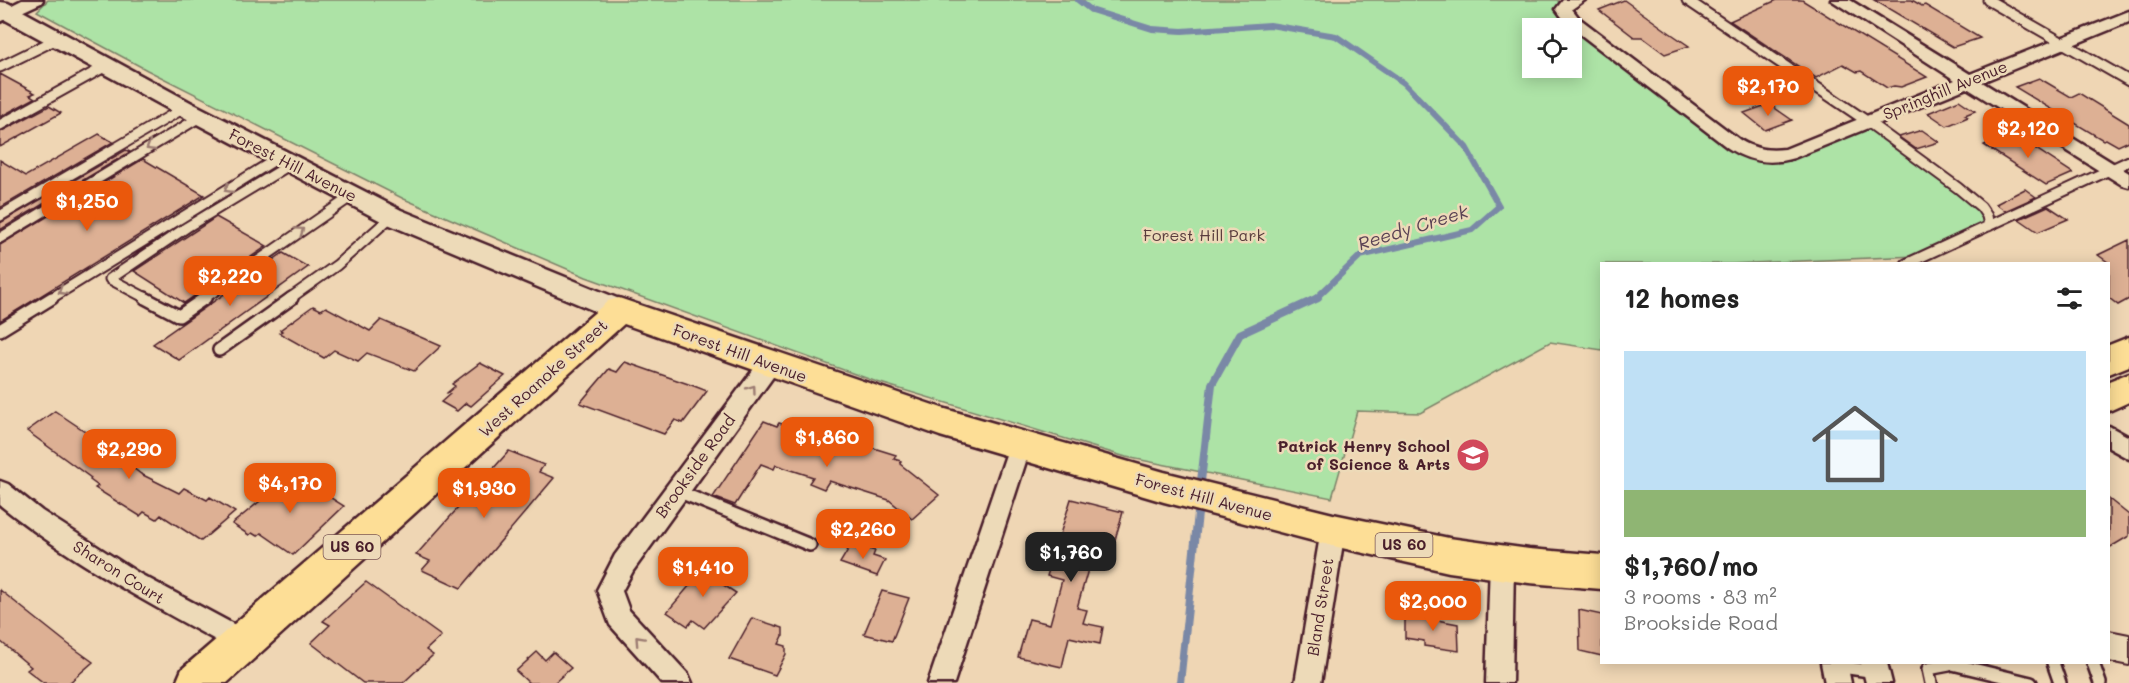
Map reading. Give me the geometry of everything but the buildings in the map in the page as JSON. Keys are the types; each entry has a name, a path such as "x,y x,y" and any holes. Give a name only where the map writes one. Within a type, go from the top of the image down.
{"main road":[{"name":"Forest Hill Avenue","path":"3,13 57,39 192,113 392,216 619,310 770,364 940,422 1020,446 1164,487 1320,527 1449,555 1600,572"},
{"name":"West Roanoke Street","path":"197,683 619,310"},
{"path":"2110,360 2129,350"},
{"path":"2110,396 2129,386"},
{"name":"Forest Hill Avenue","path":"1515,564 1600,585"}],"street":[{"path":"3,13 35,0"},
{"path":"1839,0 2129,181"},
{"name":"Springhill Avenue","path":"1570,5 1572,21 1734,144 1759,157 1788,154 2129,15"},
{"name":"Brookside Road","path":"679,683 619,617 609,590 624,563 770,364"},
{"path":"2110,436 2129,450"},
{"path":"941,683 1020,446"},
{"name":"Sharon Court","path":"0,491 34,518 131,582 243,642"},
{"name":"Bland Street","path":"1308,683 1320,527"},
{"path":"1499,683 1515,564"},
{"path":"2110,646 2129,650"}],"lane":[{"path":"1687,0 1868,122 1973,200 1987,216 1989,226"},
{"path":"1988,0 2129,81"},
{"path":"0,67 57,39"},
{"path":"0,125 106,66"},
{"path":"0,216 192,113"},
{"path":"0,238 192,113"},
{"path":"284,161 110,279 179,316 352,196"},
{"path":"0,330 284,161"},
{"path":"1910,262 2129,161"},
{"path":"219,350 338,265 392,216"},
{"path":"677,491 810,545"},
{"path":"1931,683 1928,669 1948,664 2031,683"},
{"path":"2053,664 2060,683"},
{"path":"2093,664 2100,683"},
{"path":"1835,670 1876,673"}],"green space":[{"name":"Forest Hill Park","path":"48,0 1558,0 1560,11 1569,18 1522,18 1522,78 1582,78 1582,28 1738,147 1769,157 1868,123 2001,222 1917,256 1776,262 1600,262 1600,350 1550,342 1420,413 1357,411 1332,498 1126,457 877,382 586,277 404,199 147,70 37,11"}],"waterway":[{"name":"Reedy Creek","path":"1078,0 1091,10 1152,29 1182,31 1270,25 1336,36 1404,83 1466,147 1499,206 1472,230 1360,256 1315,299"},
{"name":"Reedy Creek","path":"1200,490 1212,384 1240,334 1318,298"},
{"name":"Reedy Creek","path":"1180,683 1199,504"}],"place":[{"name":"Patrick Henry School of Science & Arts","path":"1473,455"}]}
